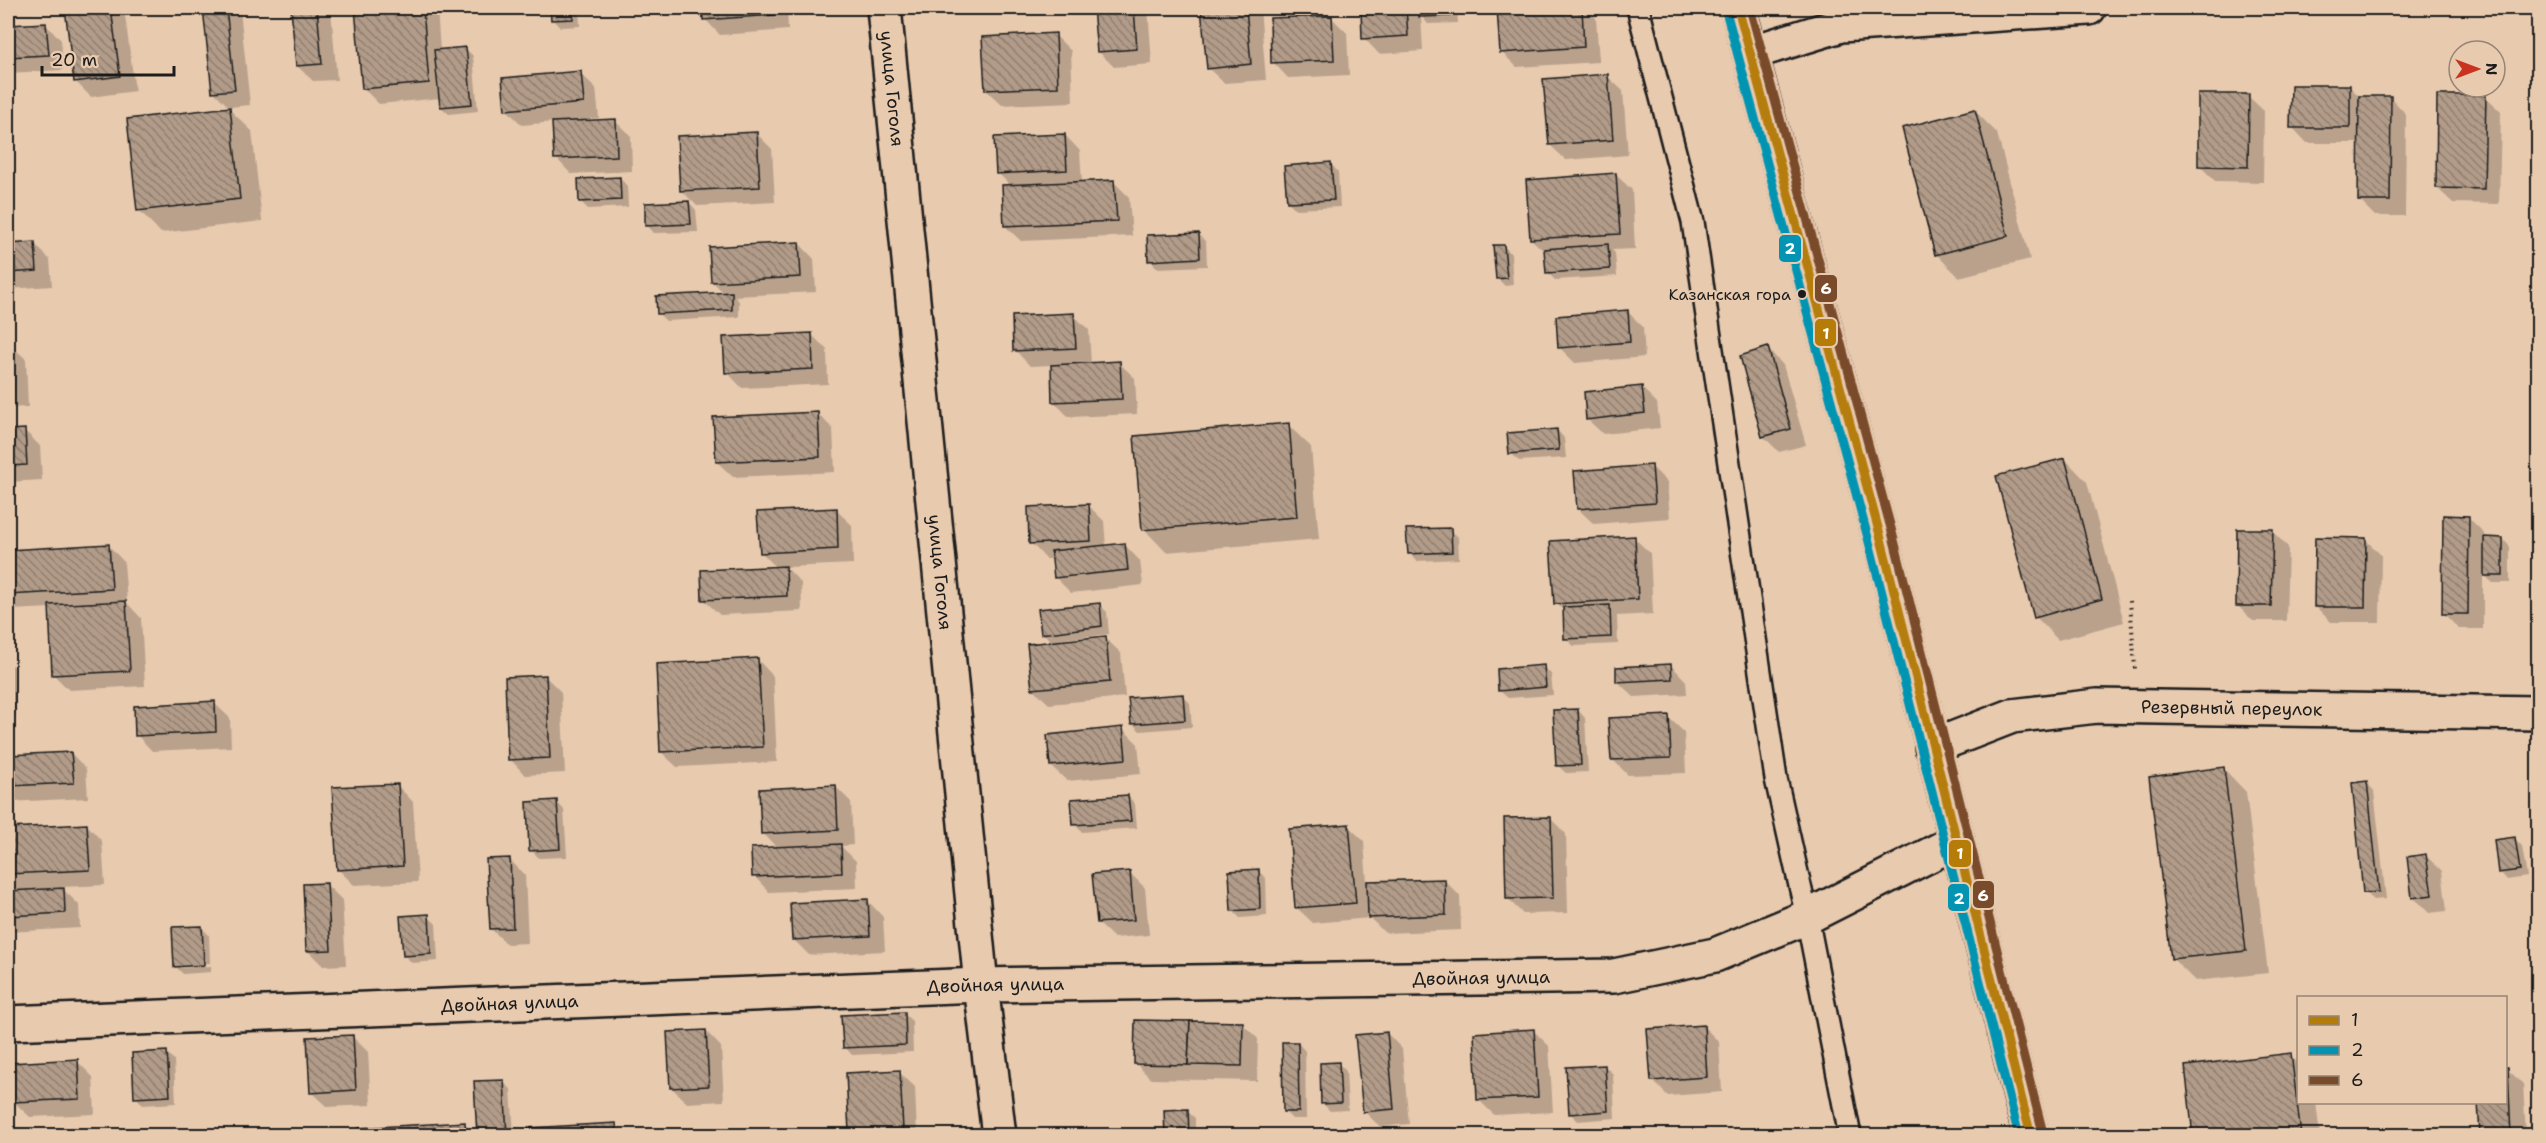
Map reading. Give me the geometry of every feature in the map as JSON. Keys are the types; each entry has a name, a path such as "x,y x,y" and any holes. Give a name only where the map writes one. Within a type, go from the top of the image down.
{"street":[{"name":"улица Гоголя","path":"884,8 981,985 999,1136"},
{"path":"1738,8 1880,535 2031,1136"},
{"path":"1750,53 1841,16 2089,8"},
{"name":"Резервный переулок","path":"1932,747 2012,716 2097,706 2538,713"},
{"name":"Двойная улица","path":"8,1023 981,985 1614,976 1715,955 1807,917 1957,841"}],"lane":[{"path":"1638,8 1694,222 1776,779 1807,917 1850,1136"}],"path":[{"path":"2130,601 2138,708"}],"building":[{"path":"65,8 111,8 120,76 74,82"},
{"path":"203,8 226,8 235,90 212,92"},
{"path":"291,8 317,8 322,64 296,66"},
{"path":"355,8 423,8 429,83 362,89"},
{"path":"550,8 572,8 573,19 551,20"},
{"path":"702,8 773,8 774,15 703,20"},
{"path":"1093,8 1134,8 1137,49 1097,52"},
{"path":"1201,8 1246,8 1251,64 1207,69"},
{"path":"1361,8 1406,8 1408,36 1362,39"},
{"path":"1419,8 1451,8 1451,16 1419,17"},
{"path":"1497,8 1582,8 1584,47 1500,53"},
{"path":"1332,16 1334,60 1271,63 1270,18"},
{"path":"46,23 49,55 8,57 8,25"},
{"path":"1056,33 1058,87 985,90 982,37"},
{"path":"466,47 472,104 440,107 434,50"},
{"path":"581,71 584,103 505,110 502,78"},
{"path":"1608,74 1613,140 1549,145 1543,79"},
{"path":"2291,85 2350,85 2350,128 2290,128"},
{"path":"2198,94 2249,94 2248,167 2198,166"},
{"path":"2437,95 2447,95 2447,99 2486,99 2484,189 2436,188"},
{"path":"2359,96 2391,96 2390,201 2358,201"},
{"path":"230,107 240,199 137,211 127,119"},
{"path":"1975,109 2008,236 1935,255 1902,128"},
{"path":"616,119 617,156 554,159 552,122"},
{"path":"757,132 760,187 680,191 677,136"},
{"path":"1065,134 1067,170 996,174 994,137"},
{"path":"1331,162 1334,200 1287,202 1284,166"},
{"path":"1616,173 1620,234 1530,239 1526,180"},
{"path":"620,177 621,200 579,202 578,179"},
{"path":"1114,180 1117,221 1004,226 1002,185"},
{"path":"689,201 691,224 645,226 645,203"},
{"path":"1199,233 1200,258 1148,261 1147,235"},
{"path":"35,242 37,271 8,273 8,244"},
{"path":"799,242 801,277 711,282 709,247"},
{"path":"1608,244 1610,269 1546,273 1544,249"},
{"path":"1493,245 1504,245 1507,278 1496,279"},
{"path":"732,292 732,310 657,314 656,296"},
{"path":"1628,310 1630,342 1558,348 1556,316"},
{"path":"1074,313 1076,348 1013,351 1012,316"},
{"path":"812,333 813,369 725,373 723,337"},
{"path":"8,342 10,342 13,392 8,392"},
{"path":"1768,347 1791,429 1762,437 1740,356"},
{"path":"1120,361 1122,399 1052,402 1051,365"},
{"path":"1642,386 1645,413 1586,420 1584,392"},
{"path":"818,412 820,457 716,462 713,417"},
{"path":"1289,423 1297,517 1142,530 1134,436"},
{"path":"25,429 27,465 8,466 8,430"},
{"path":"1557,429 1559,450 1509,454 1507,433"},
{"path":"2065,458 2102,599 2034,618 1996,476"},
{"path":"1652,465 1655,503 1577,509 1574,471"},
{"path":"1089,504 1091,541 1029,544 1028,507"},
{"path":"837,508 838,549 760,553 757,512"},
{"path":"2443,515 2469,516 2468,614 2442,614"},
{"path":"1451,528 1452,552 1408,554 1406,529"},
{"path":"2237,529 2273,529 2271,606 2236,606"},
{"path":"1635,536 1638,599 1554,604 1550,541"},
{"path":"2315,537 2366,538 2365,607 2314,607"},
{"path":"2484,537 2503,538 2503,576 2484,576"},
{"path":"1125,543 1128,570 1054,578 1051,551"},
{"path":"109,544 112,589 8,595 8,550"},
{"path":"786,566 787,596 702,600 701,570"},
{"path":"126,601 130,671 52,675 49,605"},
{"path":"1100,603 1102,626 1041,634 1038,609"},
{"path":"1610,605 1611,637 1564,639 1563,607"},
{"path":"1106,636 1110,682 1032,689 1027,644"},
{"path":"758,658 763,747 660,752 656,664"},
{"path":"1671,664 1672,679 1616,682 1616,667"},
{"path":"1544,665 1546,687 1498,691 1497,669"},
{"path":"546,675 550,758 508,760 505,677"},
{"path":"1183,694 1185,720 1131,724 1128,698"},
{"path":"215,701 216,732 135,736 134,706"},
{"path":"1578,709 1581,765 1556,766 1553,710"},
{"path":"1669,715 1671,758 1611,760 1608,718"},
{"path":"1123,727 1126,759 1050,766 1047,735"},
{"path":"71,752 74,783 8,786 8,755"},
{"path":"2224,767 2246,951 2171,959 2149,777"},
{"path":"2367,781 2379,892 2363,893 2352,783"},
{"path":"398,784 403,866 337,870 332,787"},
{"path":"836,785 838,830 761,834 759,789"},
{"path":"1128,795 1131,821 1073,825 1071,799"},
{"path":"557,800 560,849 529,851 527,802"},
{"path":"1551,817 1553,898 1506,899 1504,818"},
{"path":"87,824 90,870 8,874 8,828"},
{"path":"1349,824 1356,903 1295,908 1289,829"},
{"path":"2515,837 2520,870 2498,873 2494,840"},
{"path":"841,844 842,873 752,877 751,848"},
{"path":"2426,854 2432,895 2412,898 2407,857"},
{"path":"510,858 513,928 490,929 486,859"},
{"path":"1259,869 1260,909 1231,911 1229,871"},
{"path":"1130,871 1134,920 1097,923 1092,874"},
{"path":"1445,879 1446,915 1368,918 1367,881"},
{"path":"327,883 331,950 306,951 303,884"},
{"path":"64,888 65,913 8,916 8,891"},
{"path":"868,899 870,936 792,940 790,903"},
{"path":"429,914 431,954 403,956 400,916"},
{"path":"202,926 204,965 174,967 172,927"},
{"path":"2535,955 2538,955 2538,987"},
{"path":"905,1012 906,1045 843,1048 841,1015"},
{"path":"1135,1020 1190,1021 1188,1065 1134,1064"},
{"path":"1190,1021 1243,1022 1242,1066 1188,1065"},
{"path":"1704,1025 1707,1077 1651,1081 1647,1029"},
{"path":"1534,1029 1538,1097 1477,1100 1474,1033"},
{"path":"706,1030 709,1086 670,1088 667,1032"},
{"path":"1387,1032 1394,1109 1363,1112 1355,1035"},
{"path":"353,1035 356,1090 310,1093 307,1037"},
{"path":"1282,1042 1298,1042 1299,1112 1283,1112"},
{"path":"167,1051 170,1096 134,1098 132,1053"},
{"path":"2291,1053 2301,1136 2193,1136 2185,1066"},
{"path":"78,1059 80,1099 13,1102 10,1063"},
{"path":"1339,1062 1341,1103 1321,1104 1320,1063"},
{"path":"1605,1065 1608,1111 1569,1114 1566,1067"},
{"path":"2508,1067 2511,1136 2480,1136 2478,1104 2507,1104"},
{"path":"900,1070 903,1130 849,1132 846,1073"},
{"path":"504,1080 507,1136 477,1136 474,1081"},
{"path":"1188,1109 1189,1136 1165,1136 1164,1110"},
{"path":"465,1122 466,1136 359,1136 359,1128"},
{"path":"616,1123 617,1136 528,1136 528,1128"}],"transit line":[{"name":"1","path":"1738,8 1880,535 2031,1136"},
{"name":"6","path":"1750,8 1892,532 2043,1133"},
{"name":"2","path":"1726,11 1868,538 2019,1136"}],"place":[{"name":"Казанская гора","path":"1802,294"}]}
